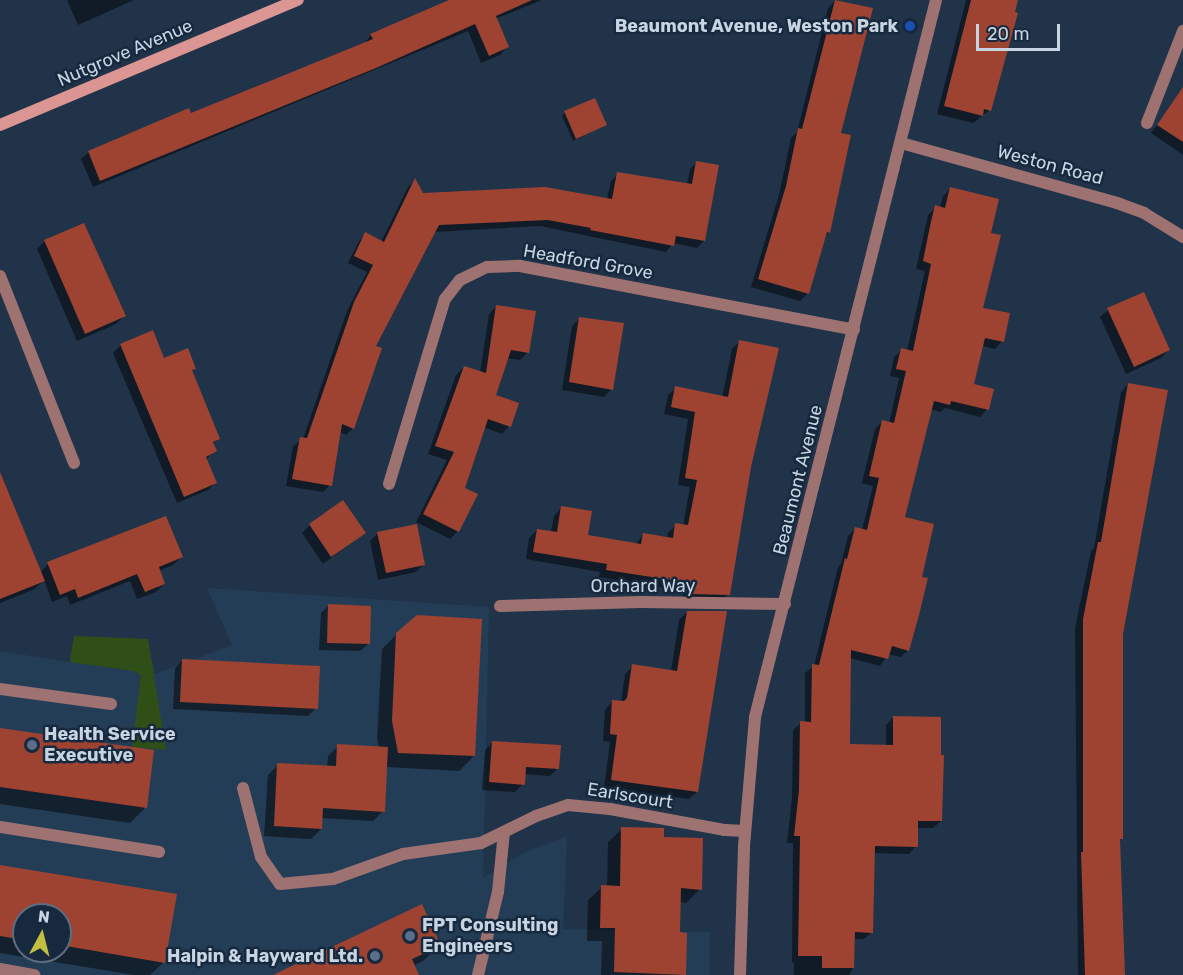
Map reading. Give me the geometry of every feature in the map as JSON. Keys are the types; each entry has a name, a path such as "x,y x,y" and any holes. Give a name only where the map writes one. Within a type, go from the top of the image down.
{"main road":[{"name":"Nutgrove Avenue","path":"0,125 298,0"}],"street":[{"name":"Beaumont Avenue","path":"740,975 745,831 755,717 936,0"},
{"path":"1147,123 1183,31"},
{"name":"Weston Road","path":"901,143 1118,202 1144,213 1183,237"},
{"name":"Headford Grove","path":"389,484 445,299 460,280 487,267 520,266 854,330"},
{"path":"0,276 74,463"},
{"name":"Orchard Way","path":"500,606 641,602 785,604"},
{"path":"0,689 111,704"},
{"name":"Earlscourt","path":"243,788 261,857 280,884 333,879 404,854 481,843 536,816 568,805 610,809 724,830 745,831"},
{"path":"0,827 159,852"},
{"path":"478,975 498,892 504,832"},
{"path":"0,969 34,975"}],"shaded area":[{"path":"207,588 489,607 483,878 523,853 567,836 563,929 710,932 709,975 0,975 0,651 69,662 74,636 148,639 155,674 232,645"}],"green space":[{"path":"74,636 148,639 166,750 132,747 141,675 134,671 70,662"}],"building":[{"path":"449,0 532,0 496,16 509,47 489,56 475,24 376,68 100,181 88,151 189,108 191,113 373,39 370,34"},
{"path":"835,0 873,8 841,133 851,135 830,233 827,232 809,294 758,279 786,186 798,128 802,129"},
{"path":"971,0 1018,0 1015,12 1018,13 991,111 984,109 983,116 944,106"},
{"path":"1183,87 1183,142 1157,125"},
{"path":"595,98 607,125 576,139 564,111"},
{"path":"696,161 719,165 705,241 676,236 674,246 548,220 439,225 376,346 382,348 354,429 342,424 332,486 292,479 300,437 307,438 354,302 373,265 354,256 365,232 384,242 415,178 423,193 545,187 612,199 617,172 692,184"},
{"path":"950,187 999,199 991,233 1001,235 983,308 1010,313 1004,342 985,338 974,384 994,389 989,410 951,401 950,405 934,401 905,517 934,524 922,577 928,578 909,651 892,646 888,659 851,650 850,744 893,745 893,716 941,717 941,755 944,755 942,821 918,821 918,847 875,846 873,933 855,932 854,968 822,968 822,956 798,956 800,836 794,836 799,790 800,721 811,722 812,664 819,665 845,558 847,559 855,527 867,530 879,478 869,476 882,420 894,423 906,371 896,369 901,348 913,351 931,264 923,261 930,226 935,205 945,208"},
{"path":"84,223 126,316 85,334 44,240"},
{"path":"1144,292 1170,350 1134,367 1107,308"},
{"path":"496,305 536,311 529,353 511,350 496,395 519,403 511,427 488,419 465,488 478,494 459,532 423,514 454,452 435,446 464,366 486,373"},
{"path":"579,317 624,323 613,390 569,382"},
{"path":"153,330 164,358 188,348 196,369 192,370 220,439 213,442 217,451 206,457 217,483 184,497 120,344"},
{"path":"739,340 779,348 751,467 730,595 689,594 691,583 606,570 607,564 533,552 537,529 557,532 561,506 592,511 588,535 641,544 643,533 673,538 675,523 688,525 697,480 685,478 695,412 671,407 675,386 728,397"},
{"path":"1128,383 1168,390 1123,634 1123,839 1120,839 1125,975 1085,975 1081,852 1083,852 1083,619 1098,542 1101,542"},
{"path":"0,472 45,581 0,599"},
{"path":"343,500 366,533 331,557 309,524"},
{"path":"166,516 183,557 159,567 165,584 145,592 137,574 78,598 75,589 60,595 47,562"},
{"path":"417,524 425,565 386,573 377,532"},
{"path":"328,604 371,606 370,644 327,643"},
{"path":"687,611 727,611 698,792 611,780 617,735 610,734 612,700 624,701 627,698 632,664 677,671"},
{"path":"417,615 482,619 475,756 398,753 392,721 396,633"},
{"path":"182,659 320,666 318,709 180,702"},
{"path":"0,728 154,750 147,808 0,787"},
{"path":"492,741 561,745 559,769 526,767 525,785 489,782"},
{"path":"337,744 388,747 385,812 323,808 322,829 274,826 277,763 336,766"},
{"path":"621,827 664,828 664,837 703,838 702,890 681,888 680,932 687,933 686,975 614,972 615,928 600,928 601,885 620,886"},
{"path":"0,865 177,894 165,963 72,947 72,903 12,903 12,938 0,936"},
{"path":"422,904 441,946 412,959 419,975 273,975"}],"place":[{"name":"Beaumont Avenue, Weston Park","path":"910,26"},
{"name":"Health Service Executive","path":"32,745"},
{"name":"FPT Consulting Engineers","path":"410,936"},
{"name":"Halpin & Hayward Ltd.","path":"375,956"}]}
